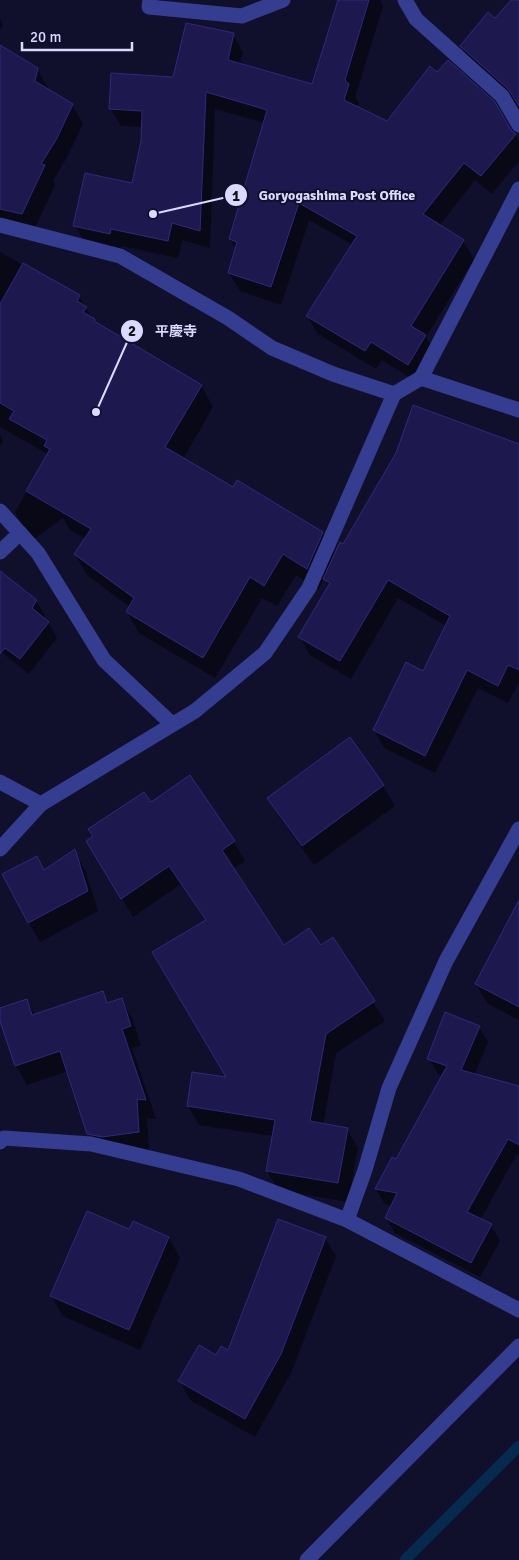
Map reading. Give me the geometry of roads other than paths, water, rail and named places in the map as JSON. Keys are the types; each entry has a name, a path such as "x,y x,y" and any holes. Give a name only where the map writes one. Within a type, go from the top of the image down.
{"street":[{"path":"150,0 149,7 242,16 283,0"},
{"path":"405,0 416,19 502,96 519,125"},
{"path":"0,848 41,804 195,710 266,652 309,588 394,394 421,378 519,188"},
{"path":"1,227 120,256 228,318 272,348 333,374 394,394"},
{"path":"421,378 519,410"},
{"path":"0,511 38,553 104,660 172,724"},
{"path":"0,552 20,532"},
{"path":"0,782 41,804"},
{"path":"347,1220 365,1170 389,1088 446,962 519,829"},
{"path":"0,1142 4,1138 91,1144 239,1179 347,1220 519,1310"},
{"path":"307,1560 519,1346"}],"waterway":[{"path":"405,1560 519,1446"}],"place":[{"name":"Goryogashima Post Office","path":"153,214"},
{"name":"平慶寺","path":"96,412"}]}
